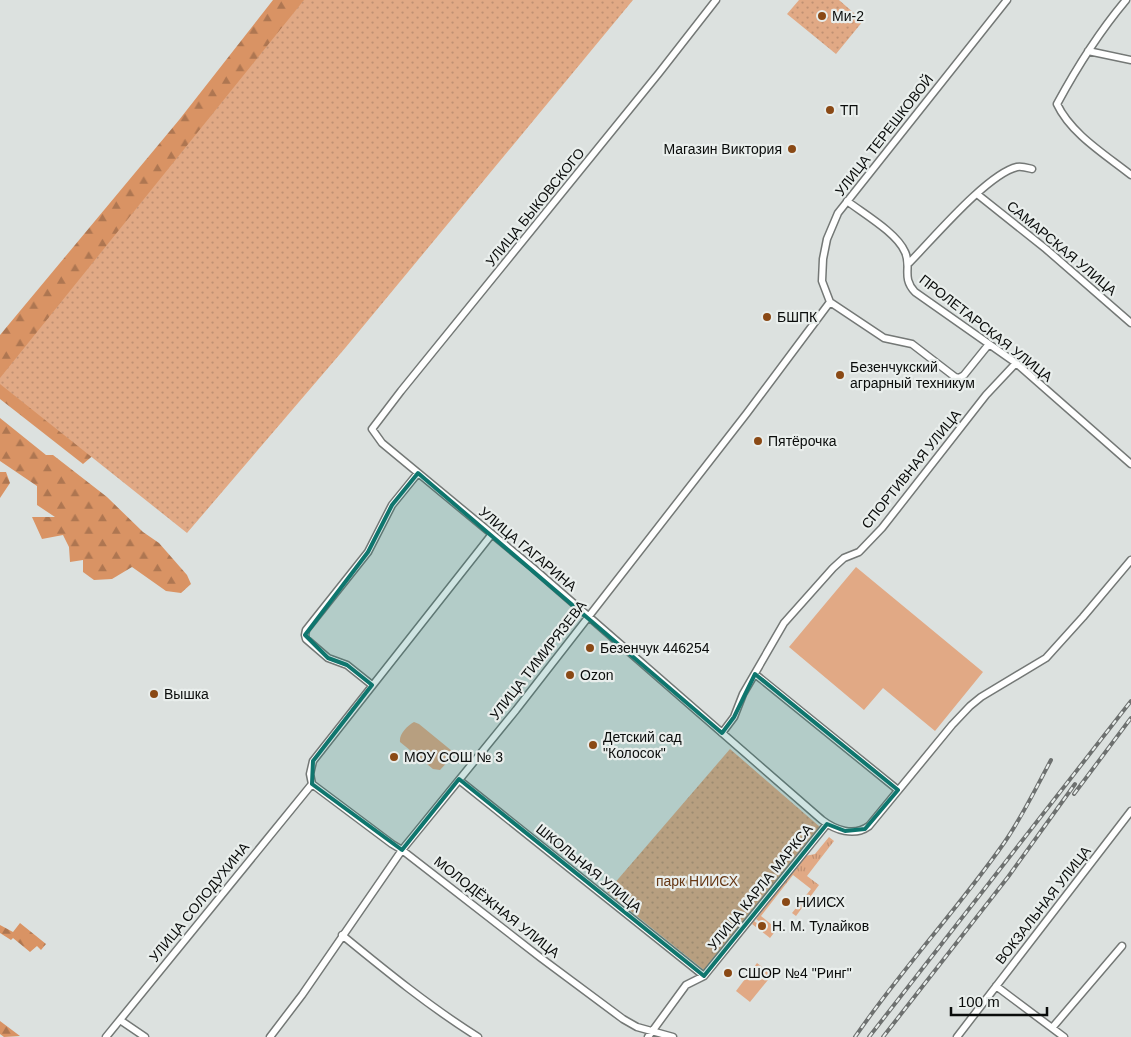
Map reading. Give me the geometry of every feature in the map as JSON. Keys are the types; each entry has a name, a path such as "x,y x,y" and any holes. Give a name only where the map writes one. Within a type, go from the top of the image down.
{"street":[{"name":"УЛИЦА БЫКОВСКОГО","path":"372,429 653,81 716,0"},
{"name":"УЛИЦА ТЕРЕШКОВОЙ","path":"830,302 822,281 823,259 832,225 838,213 1007,0"},
{"path":"1126,0 1088,51 1057,104 1063,117 1074,130 1131,175"},
{"path":"1088,51 1131,60"},
{"path":"908,264 977,194 1000,174 1019,166 1032,170"},
{"name":"САМАРСКАЯ УЛИЦА","path":"977,194 1046,249 1131,323"},
{"name":"ПРОЛЕТАРСКАЯ УЛИЦА","path":"847,201 898,242 907,254 908,284 914,292 1016,363 1131,464"},
{"path":"830,302 884,338 912,344 955,377 959,378 964,375 989,344"},
{"name":"УЛИЦА ТИМИРЯЗЕВА","path":"270,1037 302,995 402,850 516,710 747,413 830,302"},
{"name":"СПОРТИВНАЯ УЛИЦА","path":"722,733 734,717 743,694 784,623 833,568 844,558 859,552 882,528 986,395 1016,363"},
{"name":"УЛИЦА ГАГАРИНА","path":"372,429 382,443 589,616 828,824"},
{"path":"372,685 347,665 328,658 306,639 306,630 368,552 392,506 418,473"},
{"path":"312,784 310,774 313,761 492,534"},
{"name":"УЛИЦА КАРЛА МАРКСА","path":"650,1034 686,985 704,976 828,824 835,829 845,831 865,829 970,706 981,697 1046,658 1131,560"},
{"path":"755,674 898,790"},
{"name":"ШКОЛЬНАЯ УЛИЦА","path":"459,780 704,976"},
{"name":"МОЛОДЁЖНАЯ УЛИЦА","path":"312,784 402,850 623,1019 650,1034 661,1032 673,1037"},
{"name":"УЛИЦА СОЛОДУХИНА","path":"106,1037 312,784"},
{"name":"ВОКЗАЛЬНАЯ УЛИЦА","path":"957,1037 1131,811"},
{"path":"342,935 466,1034 478,1037"},
{"path":"1052,1028 1122,946"},
{"path":"996,986 1064,1037"},
{"path":"120,1020 145,1037"}],"highlighted area":[{"path":"418,473 722,733 734,717 755,674 898,790 865,829 845,831 827,824 704,976 459,779 402,850 312,784 313,761 372,685 347,665 328,658 305,635 368,552 392,505"}],"green space":[{"path":"273,0 307,0 102,448 83,464 0,399 0,335 179,120"},
{"path":"304,0 633,0 346,347 187,533 0,384 0,378"},
{"path":"799,0 839,0 863,21 836,54 787,14"},
{"path":"0,418 46,455 53,455 107,497 143,532 159,543 187,575 191,584 181,593 166,591 132,567 112,579 94,580 83,572 83,560 70,562 69,547 63,535 42,539 32,517 55,517 37,505 37,486 0,461"},
{"path":"0,472 6,472 10,483 0,498"},
{"path":"856,567 983,672 935,731 883,688 864,710 789,647"},
{"path":"414,722 452,751 452,757 440,770 433,769 400,742 404,731"},
{"name":"парк НИИСХ","path":"730,749 820,827 704,970 607,892"},
{"path":"829,837 834,841 807,876 819,885 796,916 792,913 811,889 793,875 761,916 777,929 770,938 752,924 754,921 763,928 764,925 756,919 805,856 815,854"},
{"path":"20,923 46,944 41,950 37,946 30,952 13,938 11,940 0,933 0,925 13,932"},
{"path":"757,963 772,975 750,1002 736,991"},
{"path":"0,1021 20,1036 4,1037 0,1034"}],"railway":[{"path":"869,1037 1131,701"},
{"path":"1074,794 1131,718"},
{"path":"855,1037 1004,843 1023,813 1051,760"},
{"path":"883,1037 1008,877 1075,784"}],"place":[{"name":"Ми-2","path":"822,16"},
{"name":"ТП","path":"830,110"},
{"name":"Магазин Виктория","path":"792,149"},
{"name":"БШПК","path":"767,317"},
{"name":"Безенчукский аграрный техникум","path":"840,375"},
{"name":"Пятёрочка","path":"758,441"},
{"name":"Безенчук 446254","path":"590,648"},
{"name":"Ozon","path":"570,675"},
{"name":"Вышка","path":"154,694"},
{"name":"Детский сад \"Колосок\"","path":"593,745"},
{"name":"МОУ СОШ № 3","path":"394,757"},
{"name":"НИИСХ","path":"786,902"},
{"name":"Н. М. Тулайков","path":"762,926"},
{"name":"СШОР №4 \"Ринг\"","path":"728,973"}]}
